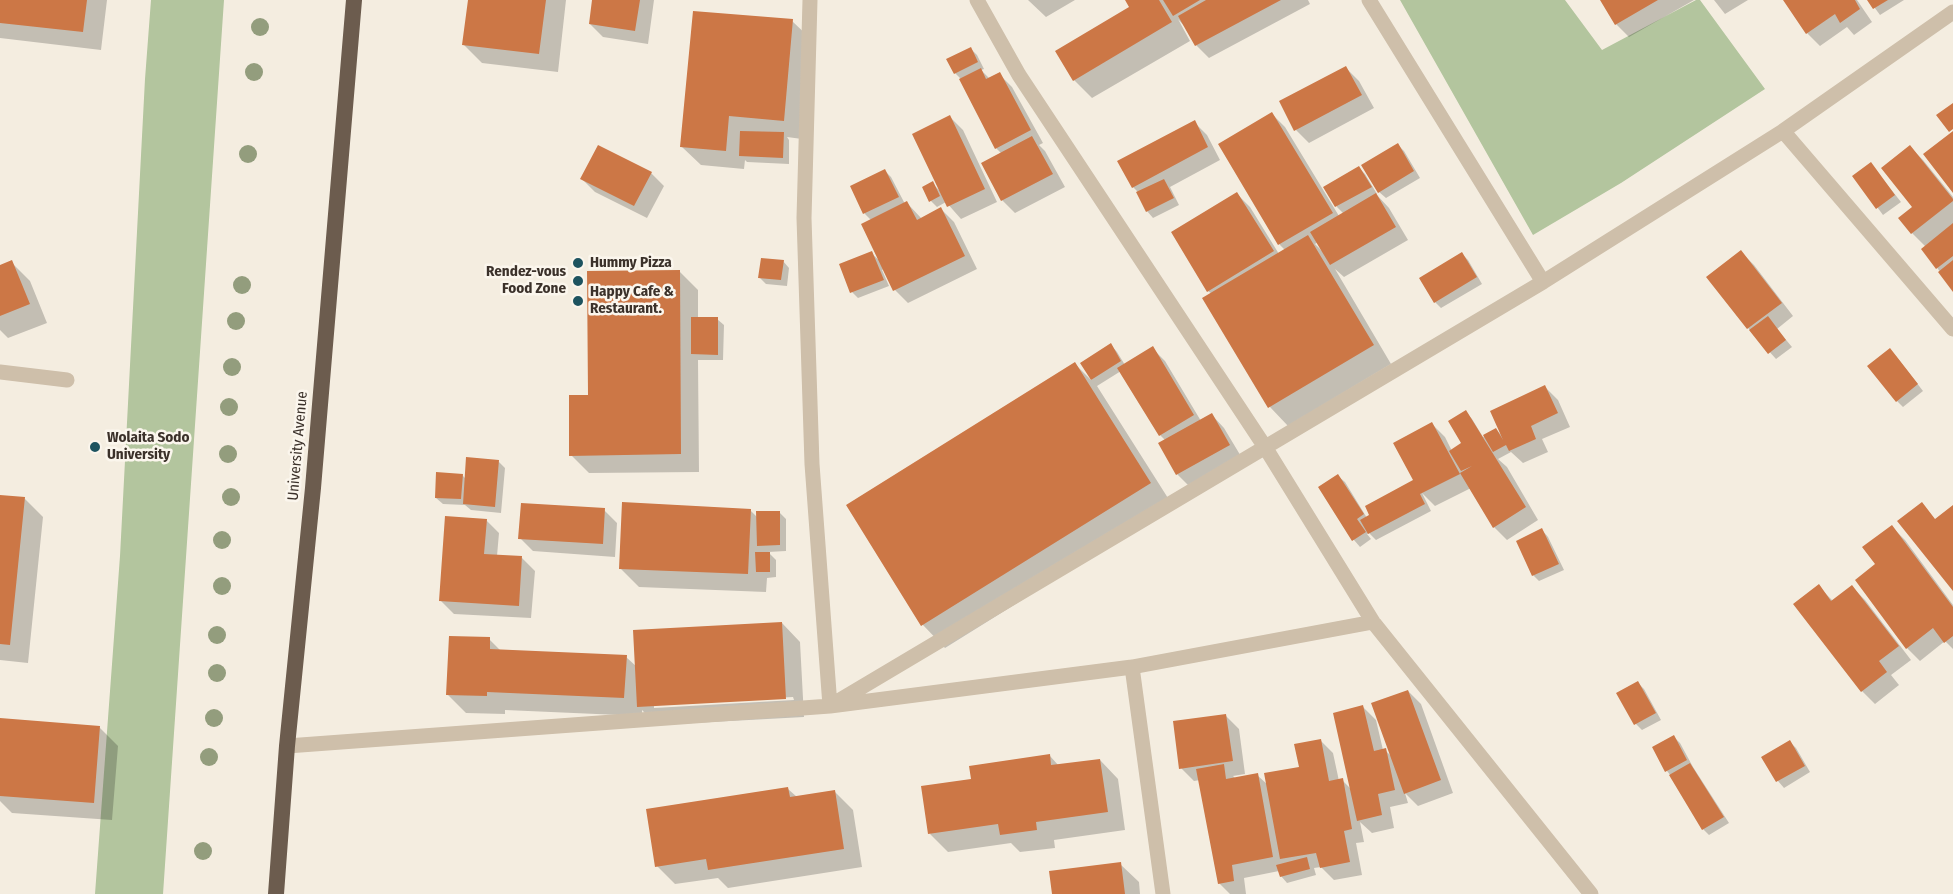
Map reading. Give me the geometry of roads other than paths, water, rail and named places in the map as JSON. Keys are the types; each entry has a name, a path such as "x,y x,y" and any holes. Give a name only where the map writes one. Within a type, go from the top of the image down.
{"highway":[{"name":"University Avenue","path":"276,894 287,746 313,488 354,0"}],"street":[{"path":"810,0 804,229 812,464 830,706"},
{"path":"977,0 1019,75 1265,447 1373,622 1591,894"},
{"path":"1369,0 1543,282"},
{"path":"830,706 1543,282 1783,131 1953,12"},
{"path":"1783,131 1953,329"},
{"path":"0,372 67,380"},
{"path":"287,746 830,706 1132,667 1373,622"},
{"path":"1132,667 1163,894"}],"place":[{"name":"Hummy Pizza","path":"578,263"},
{"name":"Rendez-vous Food Zone","path":"578,281"},
{"name":"Happy Cafe & Restaurant.","path":"578,301"},
{"name":"Wolaita Sodo University","path":"95,447"}]}
